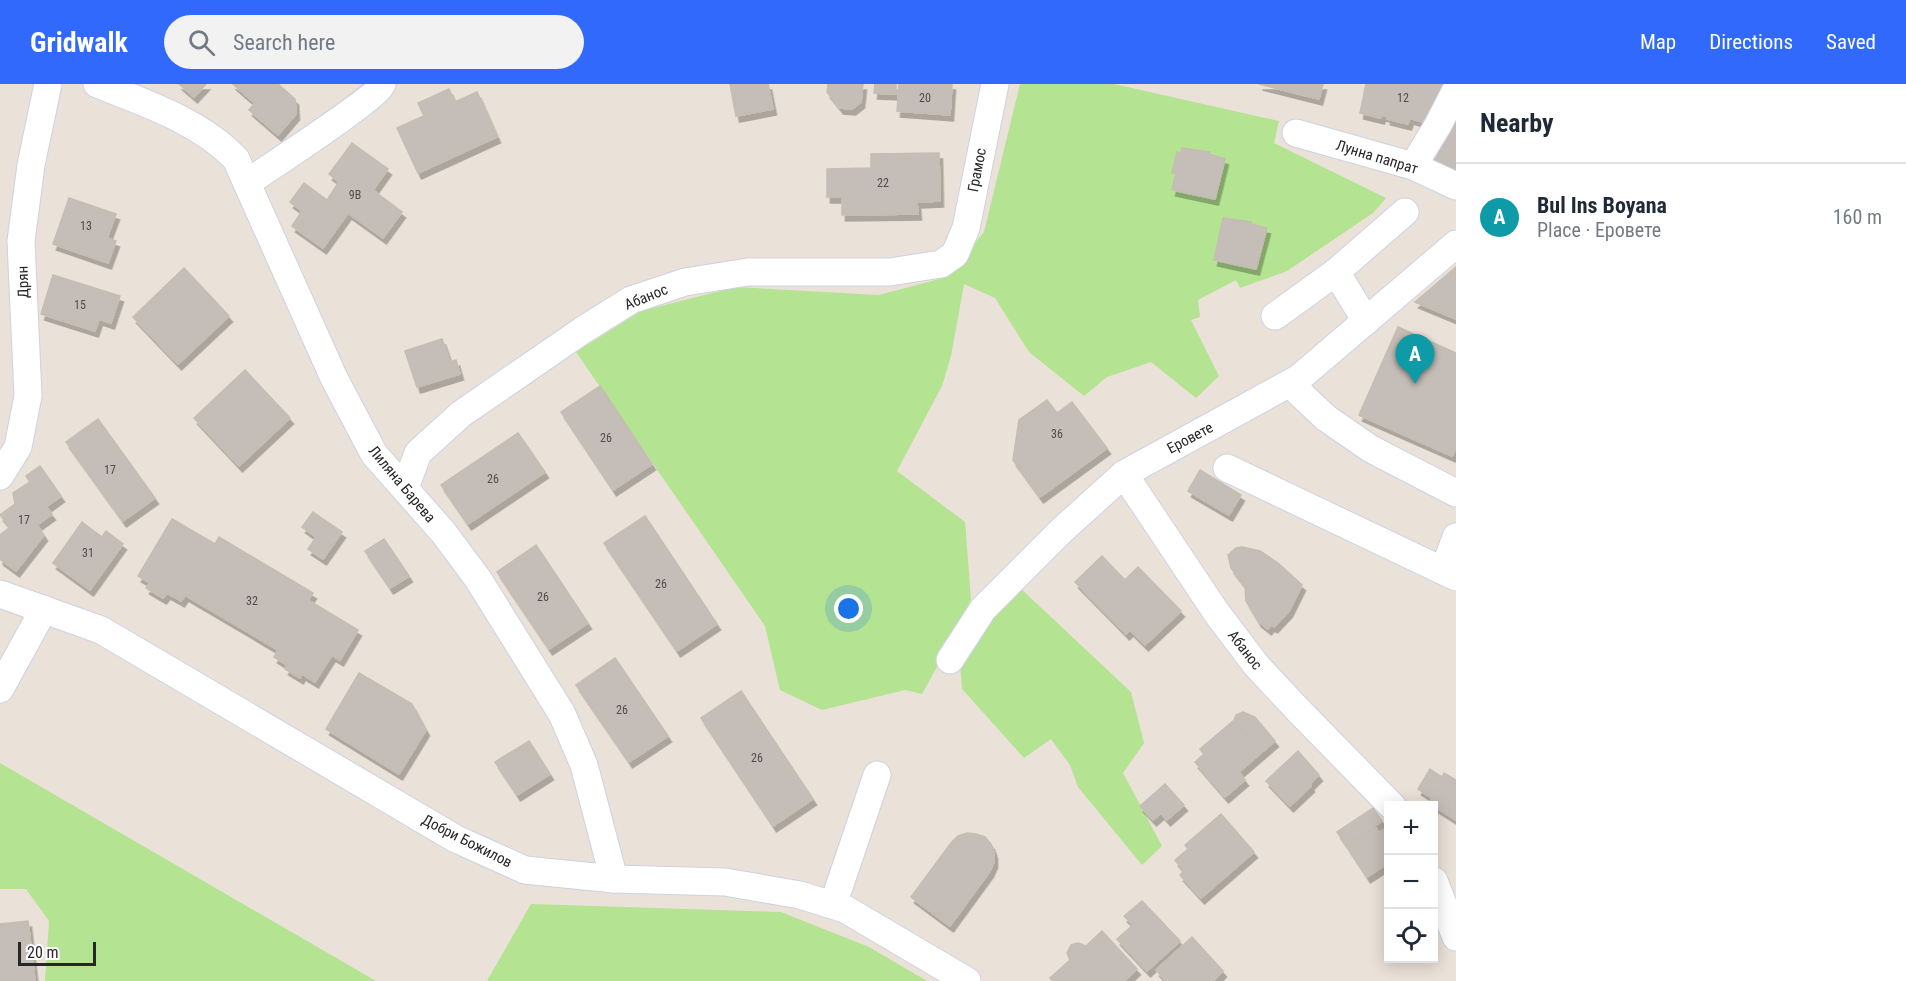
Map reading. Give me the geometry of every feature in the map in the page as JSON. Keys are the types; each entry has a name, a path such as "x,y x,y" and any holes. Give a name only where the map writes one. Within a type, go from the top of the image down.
{"street":[{"name":"Дрян","path":"0,476 18,447 28,396 21,240 31,165 48,84"},
{"name":"Лиляна Барева","path":"97,84 198,128 222,143 236,159 334,378 374,454 443,532 478,579 562,714 584,765 614,879"},
{"path":"247,183 361,104 381,89 382,84"},
{"name":"Грамос","path":"955,254 966,228 995,84"},
{"path":"1413,166 1456,90"},
{"name":"Лунна папрат","path":"1296,134 1413,166 1456,186"},
{"path":"1275,316 1336,272 1405,212"},
{"name":"Еровете","path":"950,660 983,609 1061,531 1124,474 1290,384 1456,244"},
{"name":"Абанос","path":"405,489 418,453 460,414 563,343 631,300 685,282 748,272 890,272 941,264 955,254"},
{"path":"1336,272 1366,321"},
{"path":"1290,384 1326,418 1371,449 1456,493"},
{"path":"1227,468 1450,573 1456,537"},
{"name":"Абанос","path":"1124,474 1216,612 1256,665 1387,801"},
{"name":"Добри Божилов","path":"0,594 101,630 456,839 525,870 614,879 725,882 800,895 845,909 967,981"},
{"path":"0,689 44,609"},
{"path":"833,905 877,775"},
{"path":"1438,891 1456,937"}],"green space":[{"path":"1020,84 1114,84 1279,121 1274,143 1386,198 1373,213 1287,271 1240,288 1236,280 1198,300 1200,317 1191,320 1219,376 1196,398 1151,362 1107,377 1084,396 1029,352 995,298 964,284 951,356 942,386 897,471 965,522 971,599 962,622 922,694 905,690 822,710 780,690 765,626 576,352 641,311 736,287 879,295 947,277 984,232"},
{"path":"1019,587 1131,692 1144,743 1123,773 1162,846 1142,865 1078,787 1070,765 1051,739 1024,758 962,689 960,664 990,615"},
{"path":"0,763 376,981 45,981 49,921 26,889 0,889"},
{"path":"531,904 781,912 869,947 927,981 487,981"}],"building":[{"path":"179,84 206,84 194,97"},
{"path":"233,84 249,84 242,92"},
{"path":"249,84 278,84 295,99 296,114 278,135 249,110 255,103 242,92"},
{"path":"730,84 768,84 773,109 736,116"},
{"path":"828,84 863,84 861,102 852,109 840,108 827,92"},
{"path":"875,84 896,84 896,94 874,93"},
{"path":"899,84 952,84 950,115 897,111"},
{"path":"1259,84 1323,84 1319,99"},
{"path":"1366,84 1446,84 1432,125 1410,118 1408,124 1387,119 1387,116 1382,115 1381,118 1360,113"},
{"path":"449,89 455,102 477,92 497,137 418,173 397,128 424,116 418,103"},
{"path":"1456,102 1456,172 1426,156"},
{"path":"352,143 388,169 373,190 402,212 383,238 348,213 323,248 292,226 302,211 290,202 304,183 327,200 339,182 329,174"},
{"path":"1182,148 1210,152 1209,154 1225,159 1215,199 1172,190 1176,173 1172,173 1177,152 1181,153"},
{"path":"939,153 940,201 917,202 918,214 842,215 842,197 827,197 827,169 871,168 871,154"},
{"path":"69,198 116,214 107,238 116,241 108,263 53,244"},
{"path":"1223,218 1251,222 1251,224 1267,228 1256,269 1214,260"},
{"path":"1456,267 1456,319 1415,302"},
{"path":"184,268 229,316 178,364 133,317"},
{"path":"53,275 120,296 111,323 99,319 95,331 41,314"},
{"path":"1398,327 1456,353 1456,448 1452,456 1359,415"},
{"path":"442,339 450,362 456,360 460,374 417,387 405,351"},
{"path":"245,370 290,418 239,466 194,418"},
{"path":"600,386 652,464 613,490 561,412"},
{"path":"1047,400 1057,413 1072,402 1107,448 1040,497 1013,460 1019,420"},
{"path":"98,419 155,498 123,521 66,442"},
{"path":"518,433 545,472 468,524 441,485"},
{"path":"40,466 61,496 46,507 52,514 37,525 44,535 16,571 0,559 0,535 10,527 0,515 15,504 13,493 30,482 26,476"},
{"path":"1200,470 1241,495 1229,515 1188,491"},
{"path":"313,512 342,532 323,559 308,549 316,537 302,527"},
{"path":"645,516 717,624 677,651 604,543"},
{"path":"172,519 215,544 219,537 313,593 308,600 358,630 340,660 332,655 315,682 302,674 300,678 285,669 287,665 274,657 278,650 185,595 181,601 167,593 163,598 146,588 150,583 138,576"},
{"path":"82,522 102,537 106,531 123,544 90,590 53,563"},
{"path":"384,539 409,576 390,588 365,551"},
{"path":"536,545 588,623 549,649 497,572"},
{"path":"1236,548 1260,551 1278,563 1302,585 1289,611 1274,627 1271,625 1268,629 1258,621 1246,601 1245,586 1231,568 1228,555"},
{"path":"1102,556 1125,580 1138,567 1181,611 1145,645 1130,630 1126,634 1075,582"},
{"path":"615,658 668,736 629,762 576,685"},
{"path":"359,673 412,704 426,730 399,774 326,729"},
{"path":"741,691 813,799 773,826 701,718"},
{"path":"1243,712 1255,717 1275,741 1261,753 1234,720 1236,715"},
{"path":"1233,721 1261,753 1239,772 1245,780 1225,797 1195,762 1204,754 1200,749"},
{"path":"529,741 550,774 517,795 495,762"},
{"path":"1298,751 1319,775 1290,806 1266,781"},
{"path":"1430,769 1442,777 1444,773 1456,780 1456,820 1438,809 1438,801 1430,801 1432,798 1418,789"},
{"path":"1165,784 1184,805 1167,820 1161,813 1153,820 1140,806"},
{"path":"1373,808 1382,821 1346,845 1337,832"},
{"path":"1221,814 1254,852 1201,898 1180,875 1184,871 1175,860 1188,849 1185,845"},
{"path":"1376,828 1379,833 1384,830 1384,866 1367,877 1347,847"},
{"path":"967,833 985,837 991,844 994,862 990,871 950,926 911,897 951,843 958,836"},
{"path":"1142,901 1180,941 1147,971 1117,939 1133,925 1124,916"},
{"path":"28,921 35,981 0,981 0,924"},
{"path":"1102,931 1137,969 1124,981 1053,981 1050,978 1070,960 1067,953 1071,945 1078,943 1086,946"},
{"path":"1192,937 1223,971 1213,981 1166,981 1156,970"}],"place":[{"name":"Bul Ins Boyana","path":"1415,384"}]}
